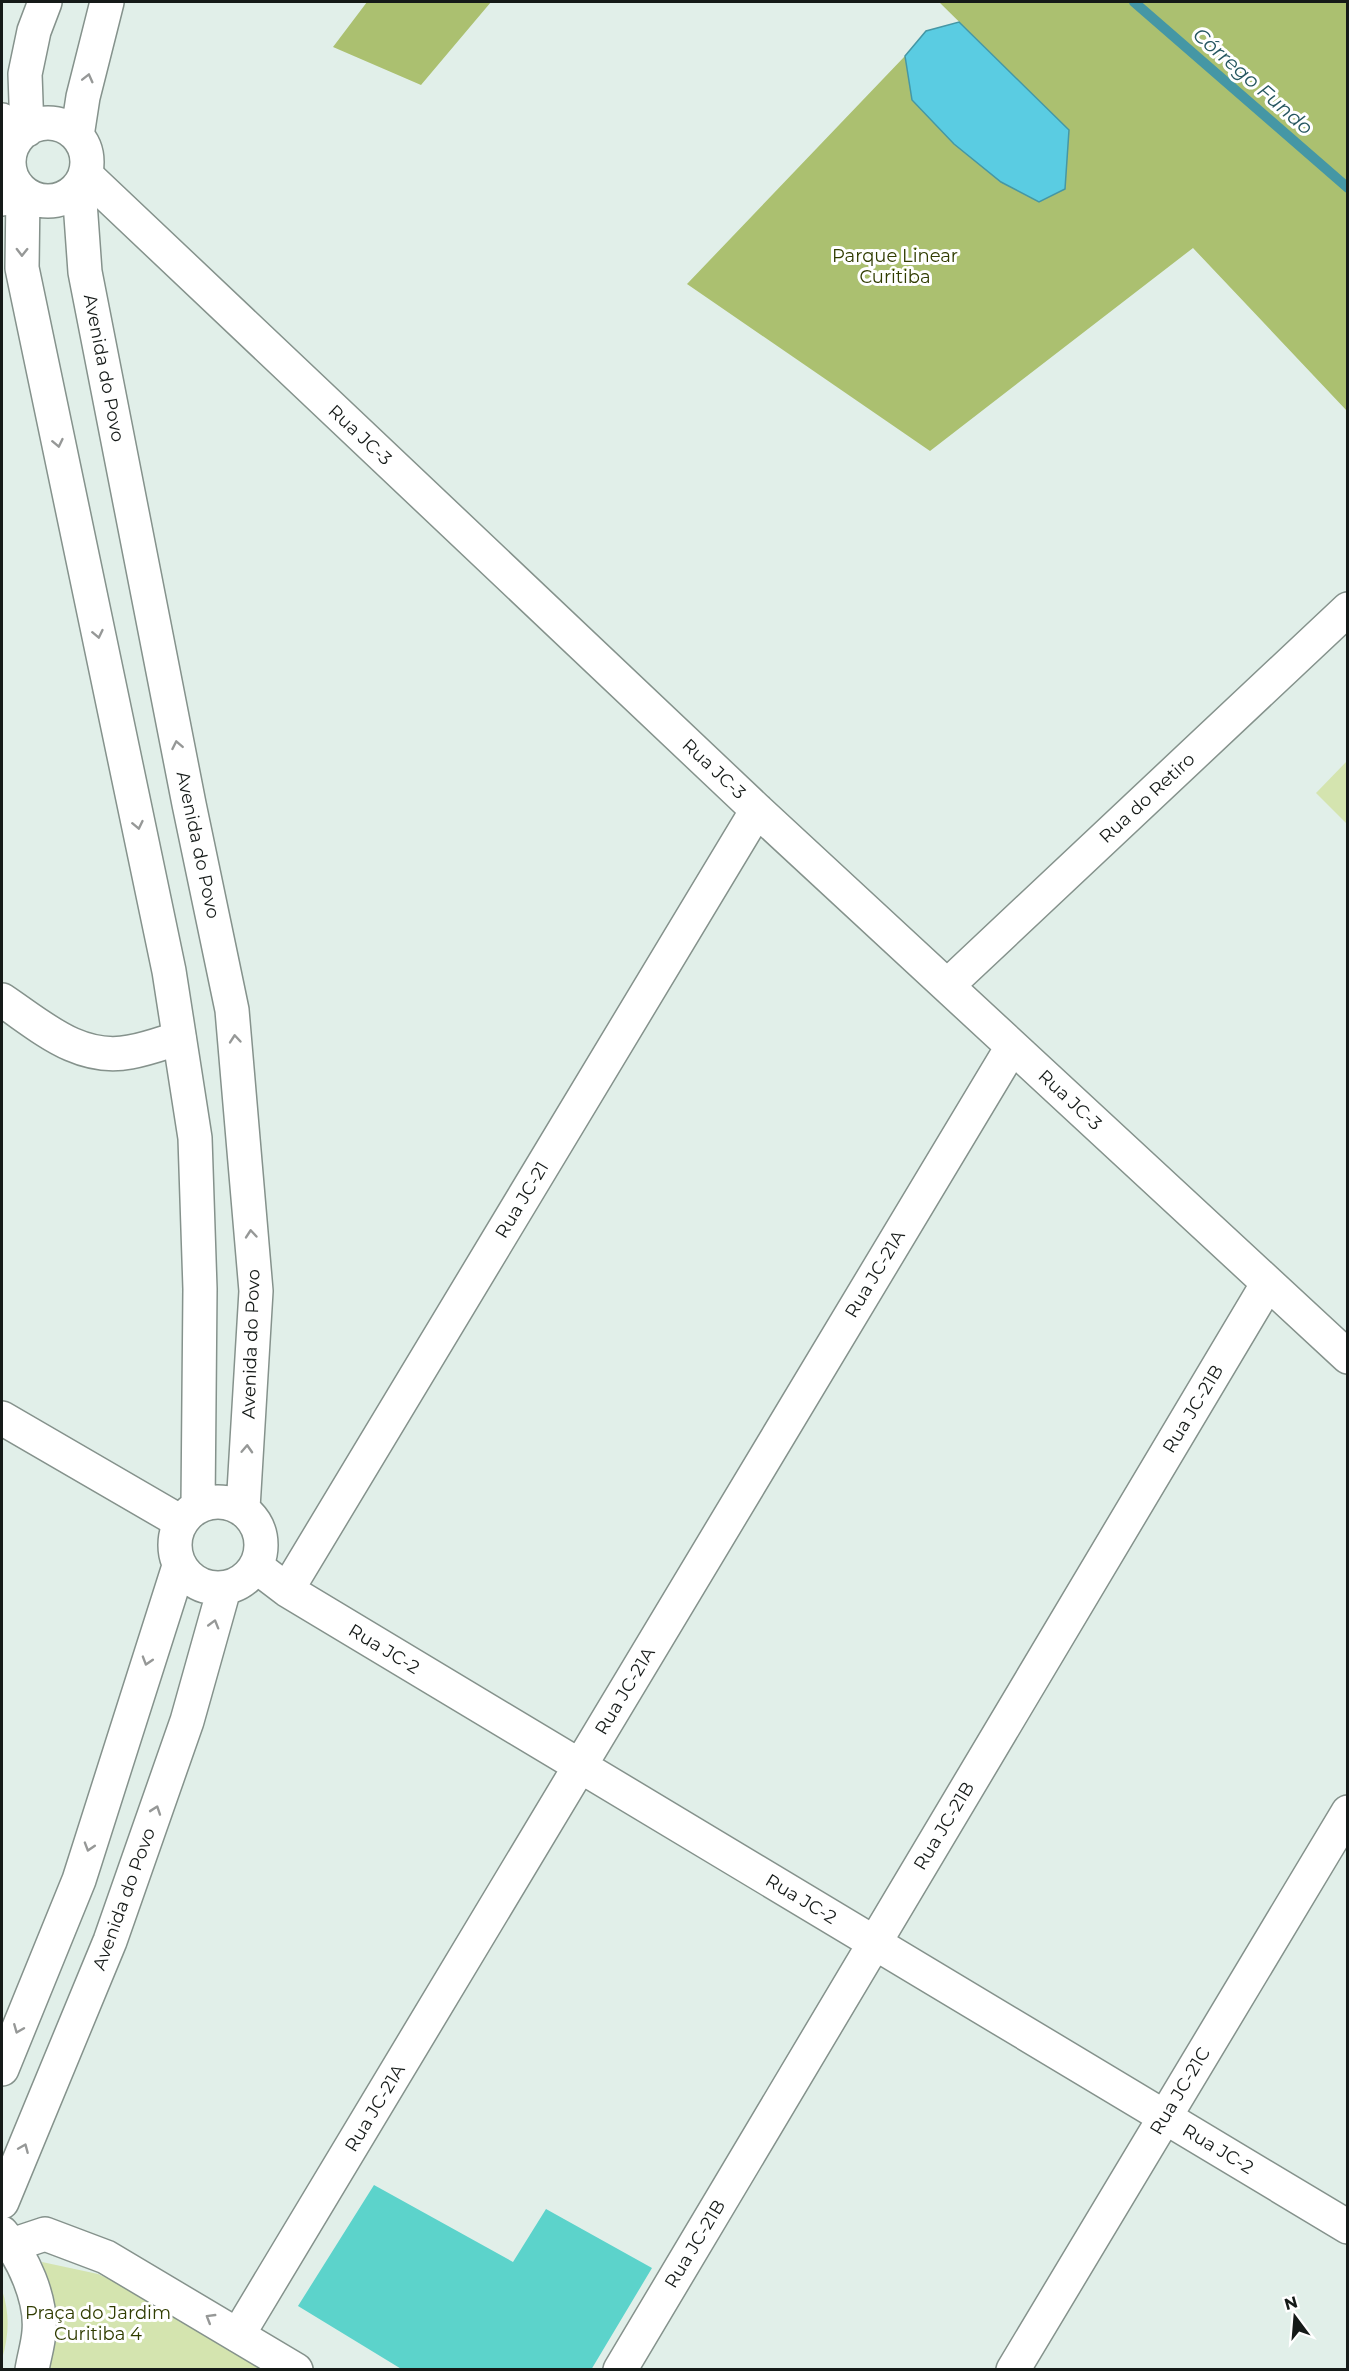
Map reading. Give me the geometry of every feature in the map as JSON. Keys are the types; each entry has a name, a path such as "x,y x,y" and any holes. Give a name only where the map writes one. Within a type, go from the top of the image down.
{"street":[{"path":"2,1418 189,1514 221,1501 243,1508 258,1524 261,1535 263,1546 257,1567 243,1581 224,1589 207,1587 191,1580 179,1566 174,1544 189,1514 200,1289 195,1138 169,971 22,268 8,160 34,31 45,2"},
{"path":"77,136 83,97 107,2"},
{"path":"13,192 34,199 58,201 69,196 82,182 87,154 77,136 58,124 15,129"},
{"name":"Rua JC-3","path":"82,182 1347,1357"},
{"name":"Avenida do Povo","path":"82,182 85,272 186,792 232,1010 256,1291 243,1508"},
{"name":"Rua do Retiro","path":"946,986 1347,609"},
{"name":"Rua JC-21","path":"287,1590 757,810"},
{"path":"2,1000 72,1047 99,1053 129,1053 179,1038"},
{"name":"Rua JC-21A","path":"238,2335 1012,1047"},
{"name":"Rua JC-21B","path":"620,2370 1269,1283"},
{"path":"2,2069 79,1880 179,1566"},
{"name":"Rua JC-2","path":"257,1567 287,1590 1347,2227"},
{"name":"Avenida do Povo","path":"2,2202 111,1941 186,1721 224,1589"},
{"name":"Rua JC-21C","path":"1013,2370 1347,1812"},
{"path":"32,2370 39,2331 33,2285 7,2239 45,2234 106,2256 296,2370"}],"green space":[{"path":"367,2 491,2 421,85 333,47"},
{"name":"Parque Linear Curitiba","path":"939,2 1347,2 1347,411 1193,248 930,451 687,284 905,56 912,100 1069,130"},
{"path":"1347,761 1347,824 1316,793"},
{"name":"Praça do Jardim Curitiba 4","path":"42,2262 98,2274 146,2296 270,2369 49,2369 53,2334"},
{"path":"2,2290 8,2324 2,2359"}],"water":[{"path":"959,22 1069,130 1065,189 1039,202 1001,182 954,144 912,100 905,56 926,31"}],"building":[{"path":"374,2185 513,2262 546,2209 652,2268 591,2370 403,2370 298,2306"}],"waterway":[{"name":"Córrego Fundo","path":"1134,2 1348,188"}]}
